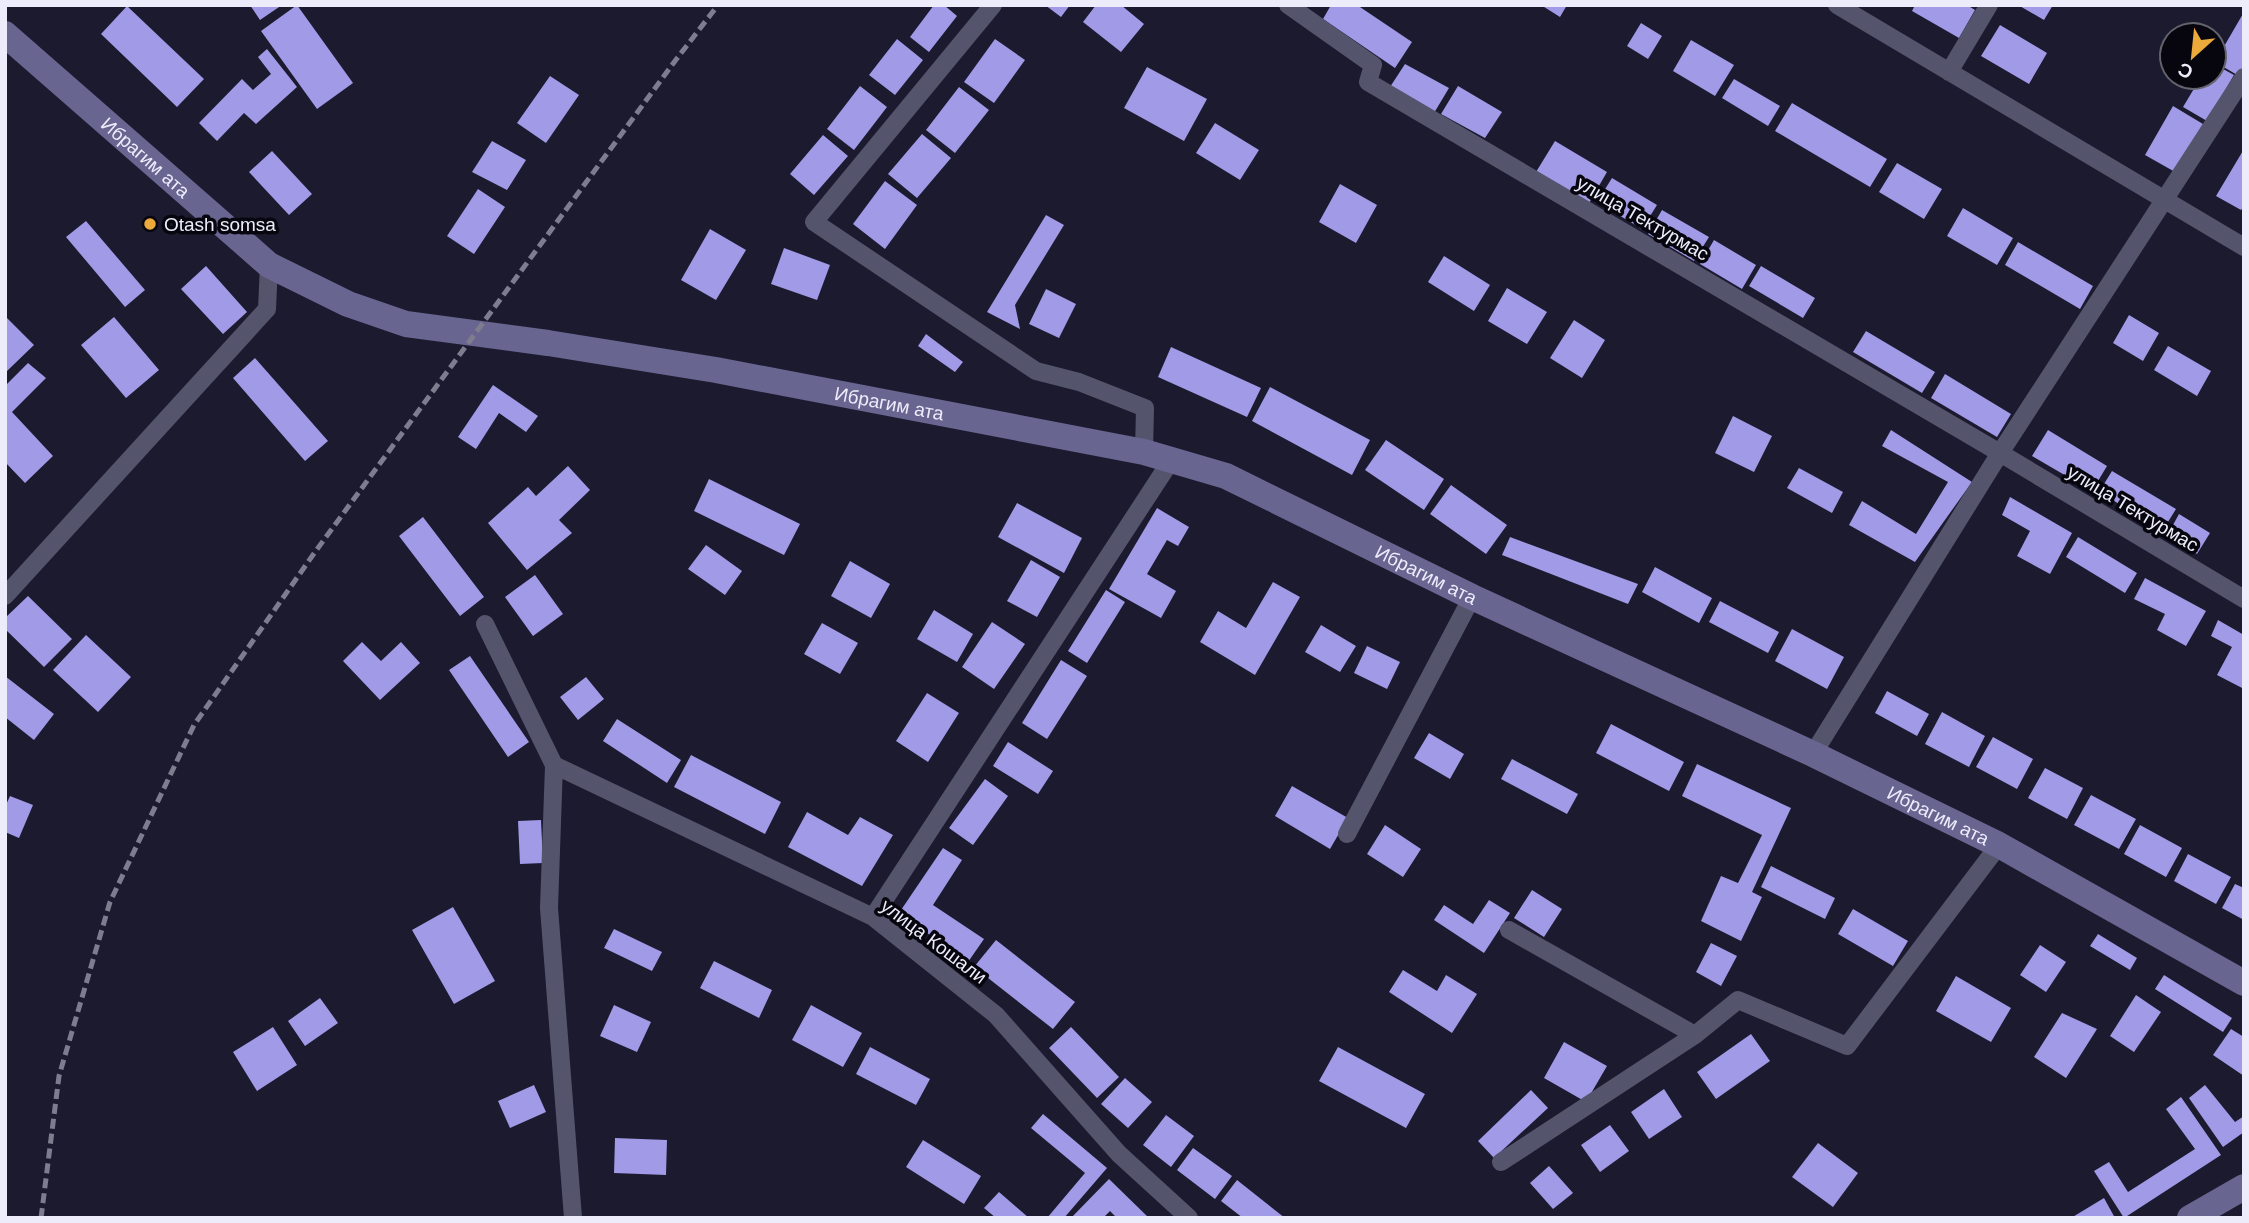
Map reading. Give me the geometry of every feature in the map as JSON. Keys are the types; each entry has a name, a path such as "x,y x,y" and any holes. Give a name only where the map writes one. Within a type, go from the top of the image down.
{"street":[{"path":"993,5 814,222 1036,371 1079,382 1145,408 1144,452"},
{"name":"улица Тектурмас","path":"1288,5 1373,65 1368,82 2244,599"},
{"path":"1837,5 2244,247"},
{"path":"1950,72 1989,5"},
{"name":"Ибрагим ата","path":"5,34 269,265 348,304 406,324 716,370 1144,452 1226,476 1472,597 1813,754 1999,845 2244,983"},
{"path":"1813,754 2000,453 2244,77"},
{"path":"5,596 267,309 269,265"},
{"path":"873,918 1172,459"},
{"path":"1347,834 1472,597"},
{"path":"485,624 554,765 550,908 573,1218"},
{"name":"улица Кошали","path":"554,765 873,918 996,1015 1119,1154 1189,1218"},
{"path":"1500,1162 1695,1035 1738,1000 1847,1046 1999,845"},
{"path":"1509,930 1695,1035"},
{"path":"2190,1218 2244,1187"}],"building":[{"path":"250,5 282,5 260,20"},
{"path":"297,5 353,83 317,109 261,31"},
{"path":"934,5 944,5 957,16 929,52 910,37"},
{"path":"1045,5 1070,5 1061,17"},
{"path":"1096,5 1121,5 1144,24 1121,52 1083,22"},
{"path":"1331,5 1357,5 1412,42 1395,68 1323,19"},
{"path":"1541,5 1567,5 1560,17"},
{"path":"1915,5 1967,5 1975,10 1959,38 1912,11"},
{"path":"2018,5 2053,5 2044,20"},
{"path":"127,6 204,79 177,107 101,34"},
{"path":"2244,12 2244,68 2239,76 2228,70 2228,40"},
{"path":"1641,23 1662,36 1648,59 1627,46"},
{"path":"2000,25 2047,53 2029,84 1981,56"},
{"path":"897,39 923,60 895,95 869,75"},
{"path":"995,39 1025,60 994,103 964,82"},
{"path":"1691,40 1734,65 1715,96 1673,71"},
{"path":"267,49 297,87 256,124 244,113 217,141 199,123 242,79 253,90 271,74 258,57"},
{"path":"1405,64 1449,88 1434,113 1390,87"},
{"path":"1147,67 1207,99 1184,141 1124,108"},
{"path":"2228,72 2234,75 2228,85"},
{"path":"550,76 579,95 546,143 517,123"},
{"path":"1734,79 1780,106 1768,126 1722,98"},
{"path":"860,86 887,107 854,150 827,129"},
{"path":"1458,86 1502,112 1485,138 1441,114"},
{"path":"959,87 989,110 955,153 926,130"},
{"path":"2193,91 2225,91 2207,121 2183,107"},
{"path":"1792,103 1887,159 1870,187 1775,131"},
{"path":"2173,106 2203,124 2175,172 2145,155"},
{"path":"1215,123 1259,150 1240,180 1196,153"},
{"path":"922,134 951,158 917,198 888,174"},
{"path":"823,135 848,156 814,195 790,174"},
{"path":"492,141 526,160 507,190 472,172"},
{"path":"1555,141 1607,172 1589,203 1536,172"},
{"path":"2244,149 2244,206 2241,210 2216,196"},
{"path":"272,151 312,194 289,215 249,172"},
{"path":"1897,163 1942,189 1924,219 1879,192"},
{"path":"1612,178 1657,205 1642,229 1597,202"},
{"path":"885,181 917,205 885,249 853,224"},
{"path":"1340,184 1377,205 1356,243 1319,222"},
{"path":"478,189 505,207 474,254 447,236"},
{"path":"1963,208 2013,238 1997,265 1947,236"},
{"path":"1662,210 1709,237 1694,261 1648,234"},
{"path":"1046,215 1064,225 1015,305 1020,329 987,312"},
{"path":"86,221 145,290 125,307 66,237"},
{"path":"710,229 746,250 716,300 681,280"},
{"path":"1714,240 1756,265 1742,289 1700,264"},
{"path":"2018,242 2093,286 2080,309 2005,265"},
{"path":"784,248 830,265 817,300 771,284"},
{"path":"1444,256 1490,285 1474,311 1428,282"},
{"path":"206,266 247,312 223,334 181,289"},
{"path":"1761,266 1815,298 1803,318 1749,286"},
{"path":"1507,288 1547,312 1527,344 1488,321"},
{"path":"1046,289 1076,304 1059,338 1029,324"},
{"path":"2129,315 2159,333 2143,361 2113,343"},
{"path":"5,316 34,345 7,371 5,370"},
{"path":"114,317 159,370 126,398 81,345"},
{"path":"1574,320 1605,340 1582,378 1550,358"},
{"path":"1866,331 1935,372 1922,393 1853,352"},
{"path":"926,334 963,362 955,372 918,346"},
{"path":"2168,346 2211,371 2197,396 2154,370"},
{"path":"1171,347 1261,388 1247,417 1158,377"},
{"path":"255,358 328,441 305,461 233,378"},
{"path":"28,363 46,378 12,412 53,456 25,483 5,462 5,386"},
{"path":"1945,374 2011,414 1997,437 1931,398"},
{"path":"493,385 538,416 526,432 499,413 476,449 458,437"},
{"path":"1270,387 1370,440 1352,475 1252,421"},
{"path":"1733,416 1772,436 1754,472 1715,453"},
{"path":"1891,430 1972,482 1915,562 1849,525 1862,501 1916,534 1948,482 1882,446"},
{"path":"2048,430 2107,466 2092,491 2032,456"},
{"path":"1386,440 1444,479 1424,510 1365,470"},
{"path":"568,466 590,490 559,520 572,533 527,570 488,523 528,487 536,496"},
{"path":"1799,468 1843,492 1832,513 1787,488"},
{"path":"2112,471 2176,509 2163,530 2099,492"},
{"path":"709,479 800,524 784,555 694,511"},
{"path":"1451,485 1507,525 1486,554 1430,514"},
{"path":"2010,497 2072,533 2050,574 2017,556 2030,531 2002,515"},
{"path":"1017,503 1082,538 1064,573 998,537"},
{"path":"1157,508 1189,527 1178,546 1167,540 1147,574 1176,591 1161,618 1109,589"},
{"path":"2179,514 2210,533 2197,554 2167,536"},
{"path":"423,517 484,597 460,616 399,536"},
{"path":"1510,537 1638,584 1628,604 1502,555"},
{"path":"2078,537 2137,573 2125,593 2066,557"},
{"path":"706,545 742,571 725,595 688,569"},
{"path":"1031,560 1060,577 1037,617 1007,601"},
{"path":"850,561 890,584 871,618 831,596"},
{"path":"1655,567 1712,598 1699,623 1642,592"},
{"path":"535,575 563,614 533,636 505,597"},
{"path":"2145,578 2206,611 2186,646 2157,630 2165,614 2134,599"},
{"path":"1273,582 1300,597 1255,675 1200,642 1218,611 1246,628"},
{"path":"1106,590 1125,602 1087,663 1068,651"},
{"path":"28,596 72,639 44,667 5,629 5,618"},
{"path":"1720,601 1779,632 1768,653 1709,622"},
{"path":"934,610 973,634 957,662 917,639"},
{"path":"2218,620 2244,635 2244,689 2217,675 2232,647 2211,636"},
{"path":"992,622 1025,644 994,689 962,667"},
{"path":"822,623 858,643 840,674 804,654"},
{"path":"1321,625 1356,646 1340,672 1305,652"},
{"path":"1792,629 1844,657 1827,689 1775,661"},
{"path":"86,635 131,677 98,712 53,670"},
{"path":"362,642 381,661 401,642 420,663 380,700 343,661"},
{"path":"1367,646 1400,662 1387,689 1354,673"},
{"path":"470,656 529,742 508,757 449,670"},
{"path":"1061,660 1087,676 1047,739 1022,723"},
{"path":"5,676 54,714 34,740 5,717"},
{"path":"586,677 604,699 578,720 560,697"},
{"path":"1887,691 1929,714 1917,736 1875,713"},
{"path":"927,693 959,713 928,762 896,741"},
{"path":"1942,712 1985,736 1969,767 1925,744"},
{"path":"617,719 681,760 667,783 603,741"},
{"path":"1611,724 1684,762 1669,791 1596,753"},
{"path":"1429,733 1464,754 1450,779 1414,758"},
{"path":"1993,737 2033,759 2017,789 1976,767"},
{"path":"1008,742 1053,771 1038,794 993,766"},
{"path":"691,755 781,802 765,834 674,787"},
{"path":"1512,759 1578,794 1567,814 1501,779"},
{"path":"1697,764 1791,808 1752,892 1762,897 1741,941 1701,921 1721,876 1738,883 1762,835 1682,796"},
{"path":"2045,768 2083,788 2067,819 2028,798"},
{"path":"985,779 1008,796 973,845 949,828"},
{"path":"1292,786 1348,818 1330,849 1275,816"},
{"path":"2091,795 2136,819 2119,849 2074,825"},
{"path":"10,796 33,805 19,838 5,832 5,807"},
{"path":"807,812 848,835 860,817 893,835 862,886 788,847"},
{"path":"541,820 543,863 520,864 518,821"},
{"path":"1385,825 1421,849 1403,877 1367,854"},
{"path":"2140,825 2182,848 2166,877 2124,854"},
{"path":"943,848 962,860 933,905 984,939 968,962 899,913"},
{"path":"2188,854 2231,877 2216,904 2174,881"},
{"path":"1771,866 1835,898 1825,919 1761,887"},
{"path":"2235,884 2244,888 2244,920 2222,908"},
{"path":"1532,890 1562,909 1544,937 1514,918"},
{"path":"1489,900 1510,913 1484,953 1434,920 1444,905 1473,924"},
{"path":"453,907 495,981 454,1004 412,930"},
{"path":"1853,909 1908,941 1893,966 1838,934"},
{"path":"614,929 662,952 652,971 604,948"},
{"path":"2098,934 2137,958 2130,970 2090,946"},
{"path":"996,940 1075,1002 1053,1029 974,967"},
{"path":"1711,943 1737,956 1721,986 1696,972"},
{"path":"2040,945 2066,962 2046,992 2020,975"},
{"path":"714,961 772,990 759,1018 700,988"},
{"path":"1403,970 1437,991 1446,975 1477,994 1452,1033 1389,992"},
{"path":"2164,975 2232,1018 2223,1032 2155,989"},
{"path":"1956,976 2011,1008 1991,1042 1936,1011"},
{"path":"2136,995 2161,1012 2134,1052 2110,1036"},
{"path":"320,998 338,1023 305,1046 288,1021"},
{"path":"614,1005 651,1022 637,1052 600,1036"},
{"path":"811,1005 862,1033 843,1067 792,1040"},
{"path":"2062,1013 2097,1029 2066,1078 2034,1057"},
{"path":"273,1027 297,1065 257,1091 233,1052"},
{"path":"1071,1027 1119,1077 1097,1098 1049,1048"},
{"path":"2231,1029 2244,1037 2244,1076 2213,1055"},
{"path":"1751,1034 1770,1061 1716,1099 1697,1072"},
{"path":"1564,1042 1607,1066 1586,1102 1544,1078"},
{"path":"870,1047 930,1079 916,1105 856,1074"},
{"path":"1338,1047 1425,1094 1406,1128 1319,1081"},
{"path":"1125,1078 1152,1102 1128,1128 1101,1104"},
{"path":"534,1085 546,1112 510,1128 498,1101"},
{"path":"2205,1085 2235,1122 2244,1116 2244,1132 2223,1147 2189,1098"},
{"path":"1664,1089 1682,1117 1649,1139 1631,1112"},
{"path":"1531,1090 1548,1108 1494,1158 1478,1141"},
{"path":"2181,1097 2221,1155 2124,1218 2094,1171 2109,1162 2128,1192 2195,1149 2166,1109"},
{"path":"1043,1114 1107,1168 1064,1218 1047,1218 1085,1173 1031,1128"},
{"path":"1166,1115 1194,1136 1171,1167 1143,1145"},
{"path":"1610,1125 1629,1151 1600,1172 1581,1145"},
{"path":"615,1138 667,1140 666,1175 614,1173"},
{"path":"923,1140 981,1176 964,1204 906,1167"},
{"path":"1818,1143 1858,1173 1833,1207 1792,1177"},
{"path":"1193,1148 1232,1176 1215,1199 1177,1170"},
{"path":"1549,1166 1573,1193 1553,1209 1530,1183"},
{"path":"1109,1179 1149,1218 1117,1218 1110,1211 1103,1218 1071,1218"},
{"path":"1237,1180 1285,1218 1243,1218 1221,1201"},
{"path":"999,1192 1029,1218 996,1218 984,1208"},
{"path":"2104,1198 2115,1218 2071,1218"}],"railway":[{"path":"41,1218 59,1076 110,902 194,725 315,552 718,5"}],"place":[{"name":"Otash somsa","path":"150,224"}]}
